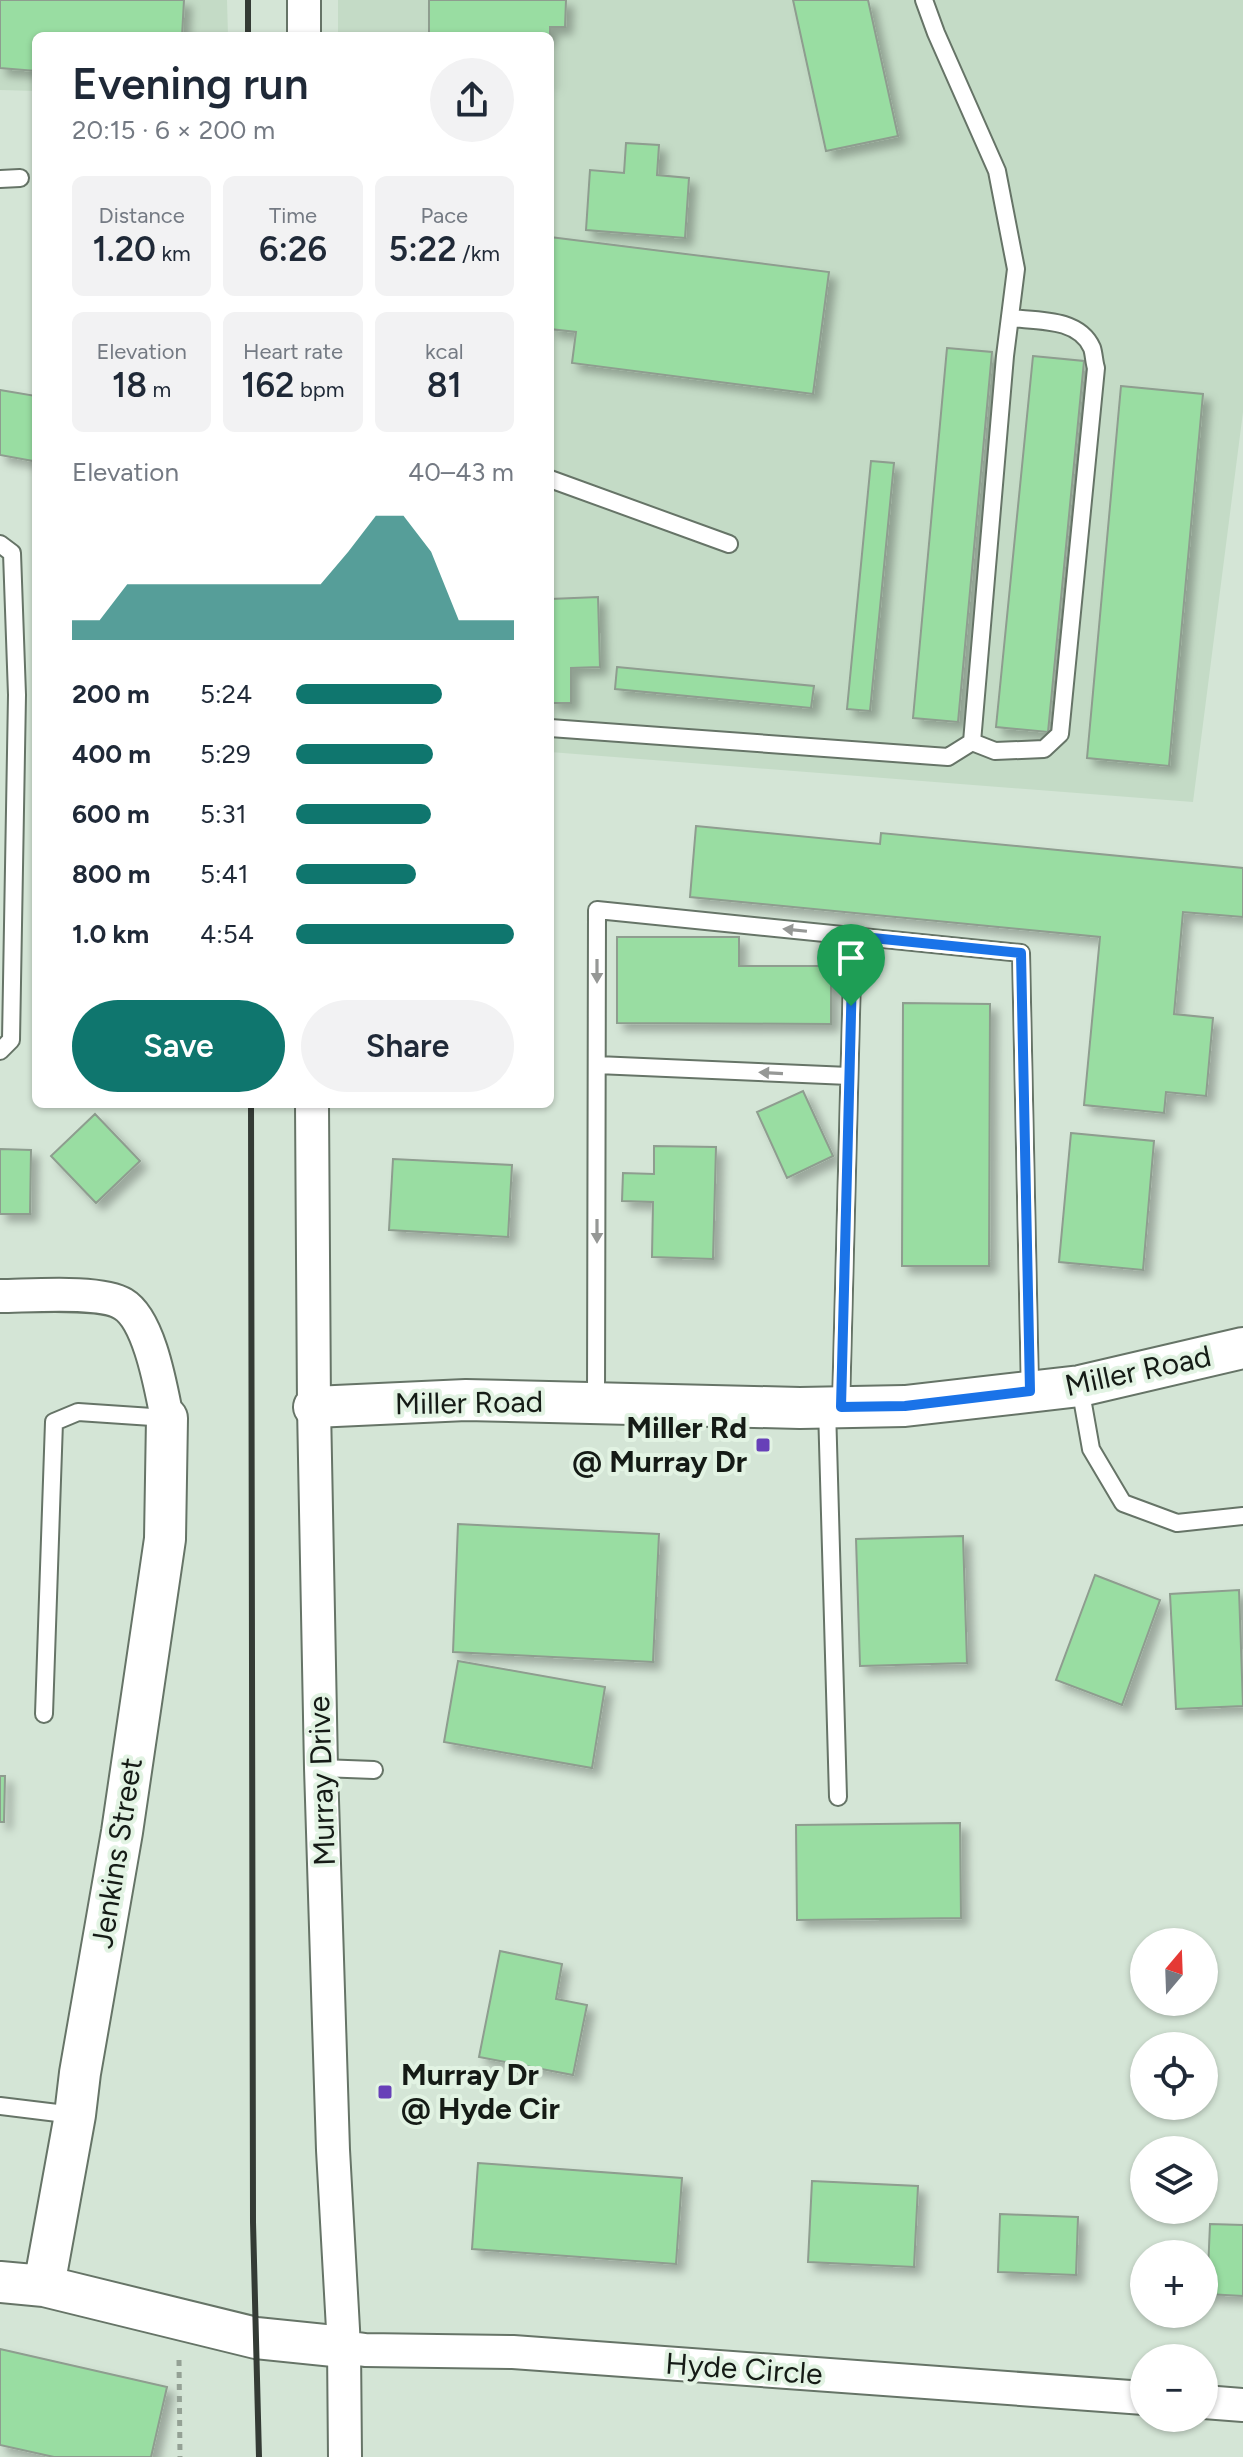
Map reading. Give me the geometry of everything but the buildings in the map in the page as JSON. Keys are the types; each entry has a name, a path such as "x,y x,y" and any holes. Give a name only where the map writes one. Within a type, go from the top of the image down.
{"street":[{"path":"304,0 304,32"},
{"name":"Murray Drive","path":"312,1108 321,1768 333,2150 344,2347 345,2457"},
{"path":"0,1296 94,1296 123,1303 137,1318 153,1355 167,1418"},
{"name":"Miller Road","path":"314,1407 466,1400 834,1408 905,1406 1080,1386 1243,1348"},
{"name":"Jenkins Street","path":"44,2286 124,1817 165,1539 167,1418"},
{"path":"0,2282 44,2286 256,2338 344,2347"},
{"name":"Hyde Circle","path":"344,2347 528,2353 1130,2397"},
{"path":"1218,2403 1243,2405"}],"lane":[{"path":"924,0 997,171 1016,269 1002,387 972,742"},
{"path":"0,179 20,178"},
{"path":"972,742 995,751 1044,749 1060,734 1096,368 1091,348 1080,332 1061,323 1010,318"},
{"path":"554,480 729,544"},
{"path":"0,544 12,553 17,695 11,1040 0,1051"},
{"path":"554,728 948,757 972,742"},
{"path":"596,1403 597,910 1021,953 1030,1391"},
{"path":"838,1797 834,1408 853,936"},
{"path":"597,1065 849,1076"},
{"path":"1080,1386 1091,1449 1123,1503 1177,1523 1243,1516"},
{"path":"44,1714 54,1422 78,1412 167,1418"},
{"path":"321,1768 374,1770"},
{"path":"0,2106 75,2115"}],"path":[{"path":"179,2319 180,2457"}],"shaded area":[{"path":"0,0 227,0 228,32 32,32 32,91 0,90"},
{"path":"338,0 1243,0 1243,412 1193,802 554,752 554,32 338,32"}],"railway":[{"path":"248,0 248,32"},
{"path":"251,1108 253,2222 259,2457"}],"place":[{"name":"Miller Rd @ Murray Dr","path":"763,1445"},
{"name":"Murray Dr @ Hyde Cir","path":"385,2092"}],"route":[{"path":"853,936 1021,953 1030,1391 905,1406 841,1407 851,1006 853,936"}]}
